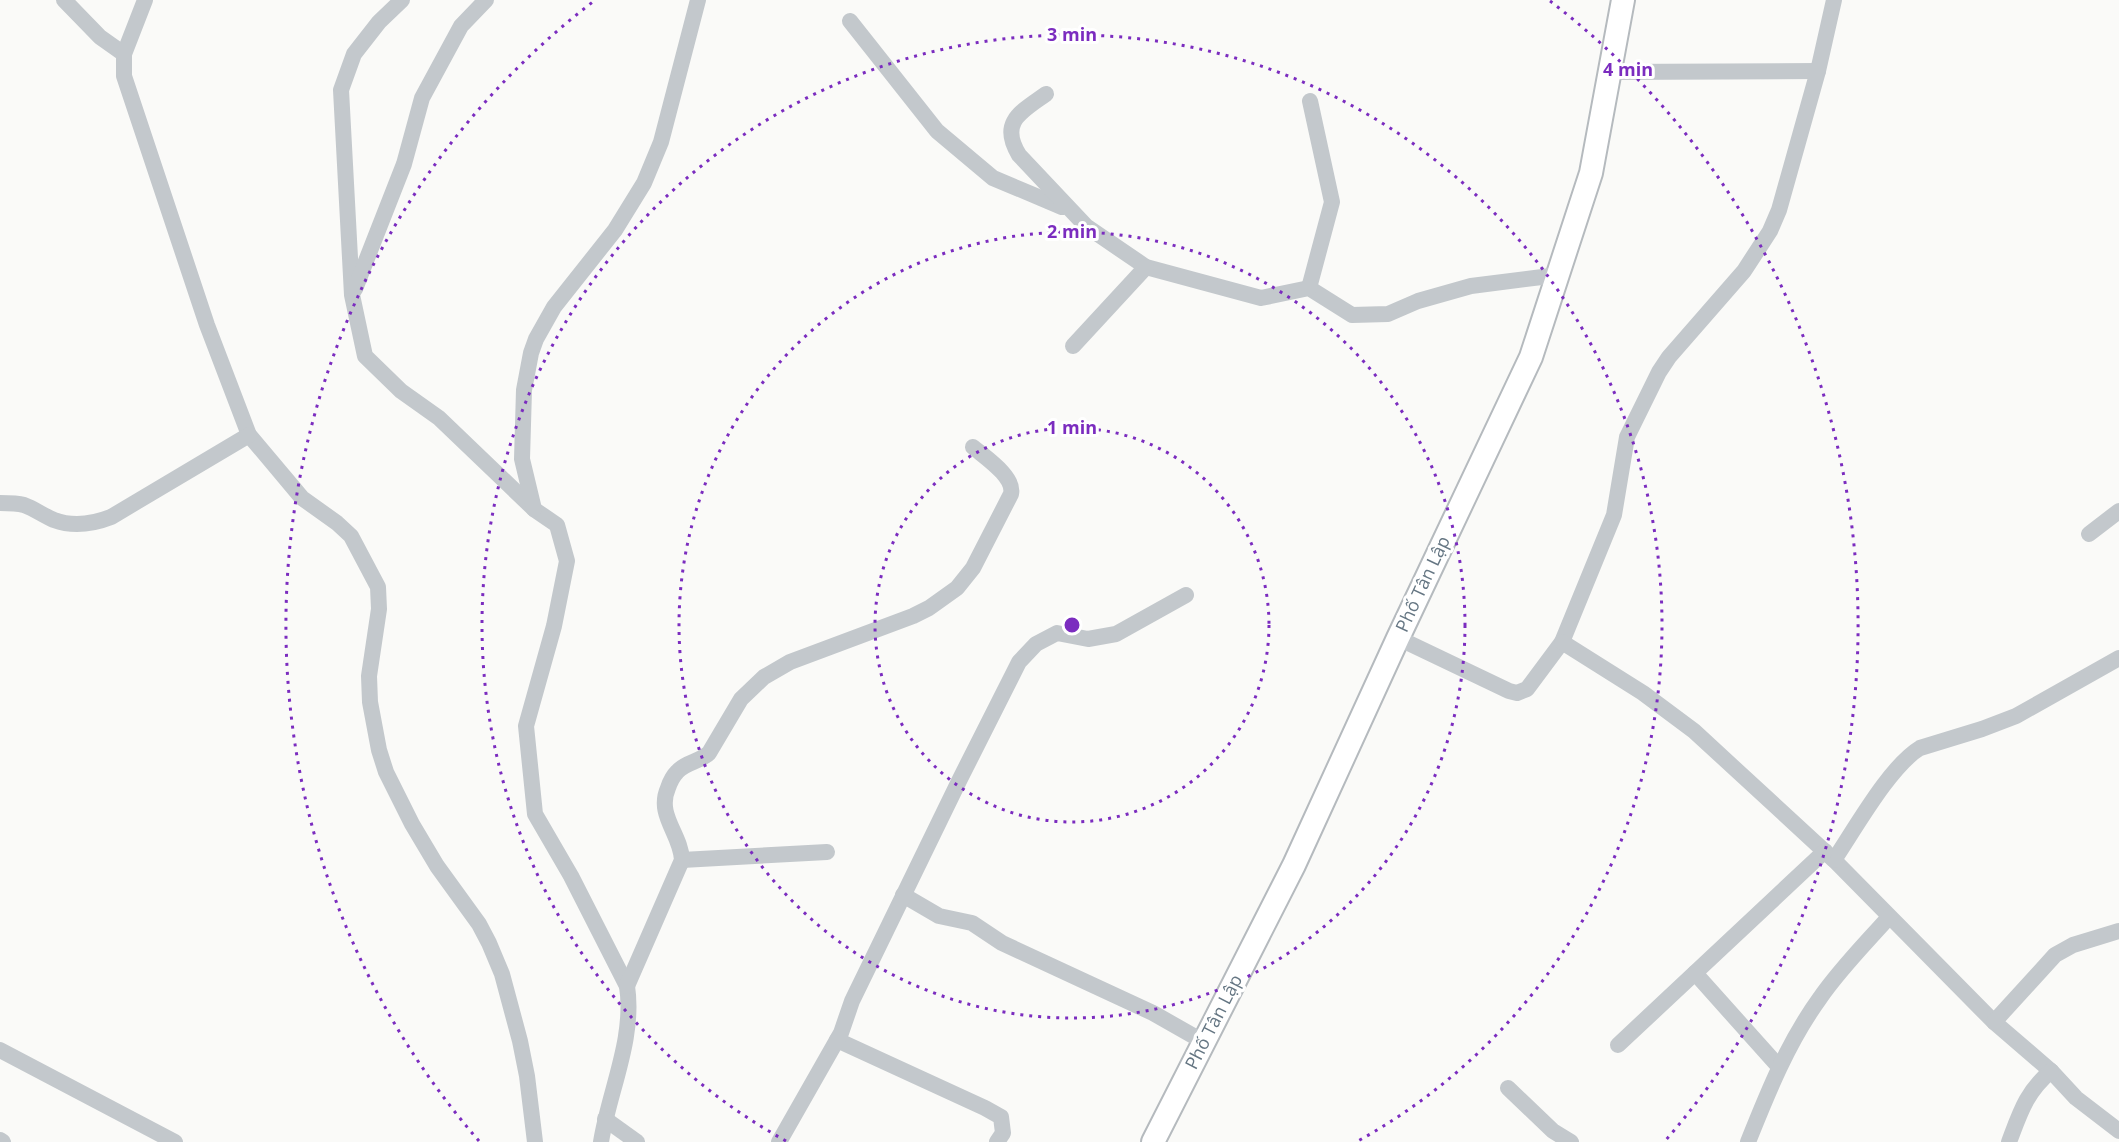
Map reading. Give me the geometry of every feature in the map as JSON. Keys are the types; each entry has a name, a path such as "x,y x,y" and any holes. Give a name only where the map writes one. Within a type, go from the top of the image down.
{"main road":[{"name":"Phố Tân Lập","path":"1153,1142 1294,865 1531,357 1591,173 1623,0"}],"street":[{"path":"64,0 100,37 124,54"},
{"path":"146,0 124,54 123,66 207,325 249,435 302,498 338,523 351,536 378,587 379,609 369,676 370,702 379,750 386,772 412,825 437,866 479,924 502,974 527,1076 535,1142"},
{"path":"402,0 379,22 354,54 341,90 352,295 366,356 401,391 439,418 535,510 557,525 567,561 554,626 526,726 536,814 571,876 627,986 629,1001 622,1056 601,1142"},
{"path":"352,295 404,164 422,98 461,26 486,0"},
{"path":"535,510 522,459 523,402 531,353 554,307 615,231 644,183 661,142 698,0"},
{"path":"1398,638 1517,693 1527,688 1562,642 1614,515 1623,452 1633,422 1669,357 1744,271 1770,231 1779,210 1818,71 1834,0"},
{"path":"850,21 937,131 993,178 1069,210"},
{"path":"1610,72 1818,71"},
{"path":"1046,93 1019,113 1013,122 1012,144 1019,155 1086,226 1146,267 1261,298 1309,288 1352,315 1388,314 1418,301 1471,286 1558,275"},
{"path":"1309,288 1332,202 1310,101"},
{"path":"1072,346 1146,267"},
{"path":"0,502 21,504 67,524 100,521 249,435"},
{"path":"627,986 682,860 679,842 664,811 665,795 677,771 682,766 701,760 709,753 732,712 753,686 764,677 790,662 913,616 929,608 966,579 1013,488 1008,478 973,447"},
{"path":"2089,534 2119,511"},
{"path":"779,1142 837,1040 852,1001 903,895 1019,662 1036,644 1057,633 1088,639 1116,634 1185,596"},
{"path":"1562,642 1643,693 1694,731 1829,856 1994,1022 2051,1071 2076,1098 2119,1131"},
{"path":"1618,1046 1695,973 1829,856 1892,774 1912,753 1920,748 2016,716 2119,658"},
{"path":"682,860 827,852"},
{"path":"903,895 939,916 972,923 1002,942 1153,1013 1204,1042"},
{"path":"1748,1142 1779,1067 1818,1000 1836,976 1889,917"},
{"path":"1994,1022 2055,955 2073,945 2119,931"},
{"path":"1695,973 1779,1067"},
{"path":"837,1040 1001,1117 1003,1133 997,1142"},
{"path":"0,1050 175,1142"},
{"path":"2009,1142 2026,1099 2037,1082 2051,1071"},
{"path":"1508,1088 1550,1137 1571,1142"},
{"path":"605,1119 637,1142"}]}
